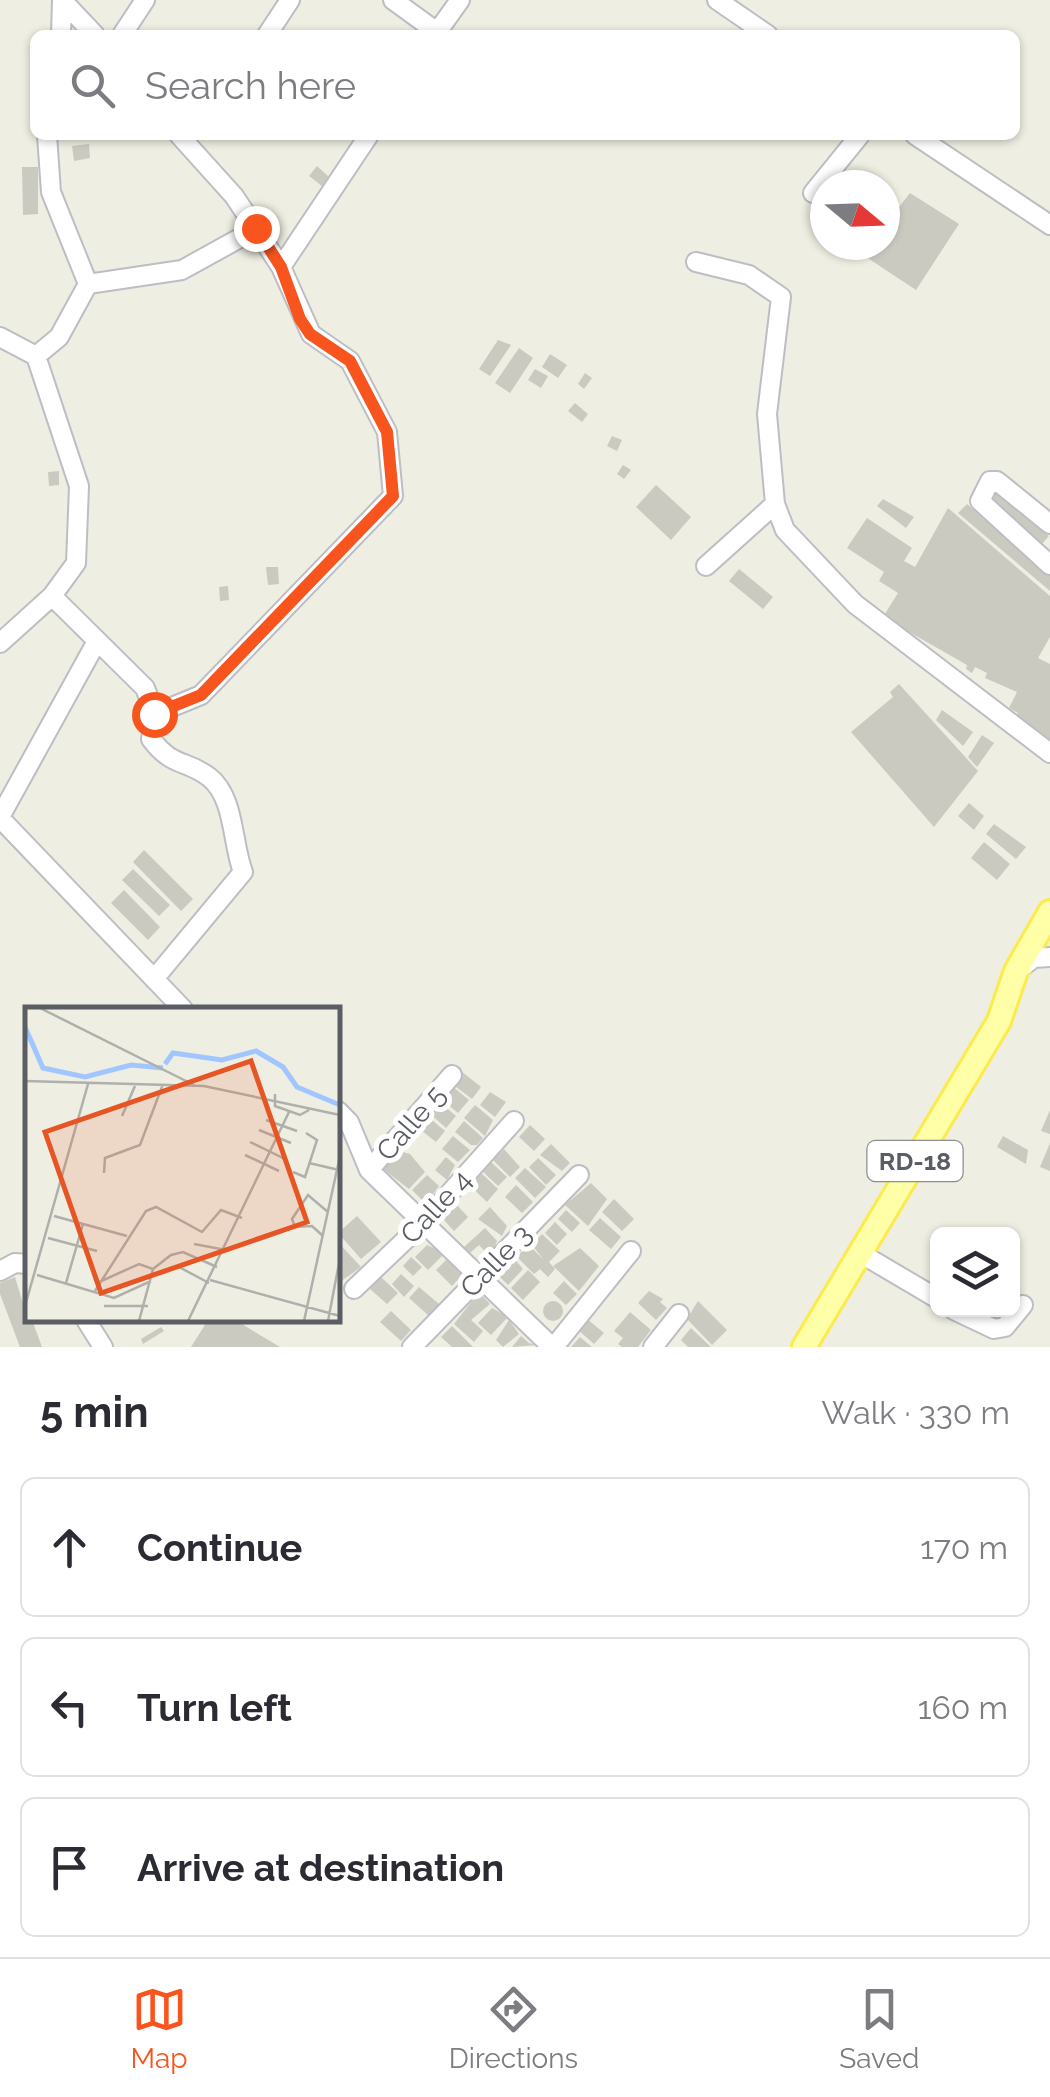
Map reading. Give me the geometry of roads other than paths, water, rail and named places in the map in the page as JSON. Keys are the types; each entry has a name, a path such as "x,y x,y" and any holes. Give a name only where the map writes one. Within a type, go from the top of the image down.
{"main road":[{"name":"RD-18","path":"804,1347 999,1021 1016,970 1050,912"}],"street":[{"path":"61,30 62,0"},
{"path":"62,0 90,30"},
{"path":"125,30 145,0"},
{"path":"270,30 290,0"},
{"path":"393,0 432,30"},
{"path":"438,30 460,0"},
{"path":"717,0 761,30"},
{"path":"48,140 51,192 88,284"},
{"path":"154,714 201,695 393,496 387,432 350,361 310,334 300,319 281,267 256,228 234,196 184,140"},
{"path":"281,267 366,140"},
{"path":"832,170 856,140"},
{"path":"923,140 1050,225"},
{"path":"88,284 182,270 256,228"},
{"path":"696,262 749,275 781,298 767,414 775,504 786,530 855,604 1050,753"},
{"path":"36,356 59,337 88,284"},
{"path":"0,336 36,356 80,486 76,563 52,596 0,643"},
{"path":"1048,559 980,501 982,491 990,482 997,481 1050,524"},
{"path":"706,566 775,504"},
{"path":"52,596 145,688 154,714 151,739 165,758 210,778 227,804 243,872 154,980"},
{"path":"97,641 0,818 180,1007"},
{"path":"1016,970 1034,958 1050,957"},
{"name":"Calle 5","path":"370,1170 452,1075"},
{"path":"340,1113 349,1122 370,1170 553,1347 631,1251"},
{"name":"Calle 4","path":"354,1289 423,1222 514,1121"},
{"name":"Calle 3","path":"412,1347 579,1175"},
{"path":"860,1253 930,1295"},
{"path":"0,1270 15,1263 25,1264"},
{"path":"1020,1310 1023,1306"},
{"path":"653,1347 679,1314"},
{"path":"970,1317 994,1328 1005,1328 1014,1317"},
{"path":"87,1322 104,1347"}]}
